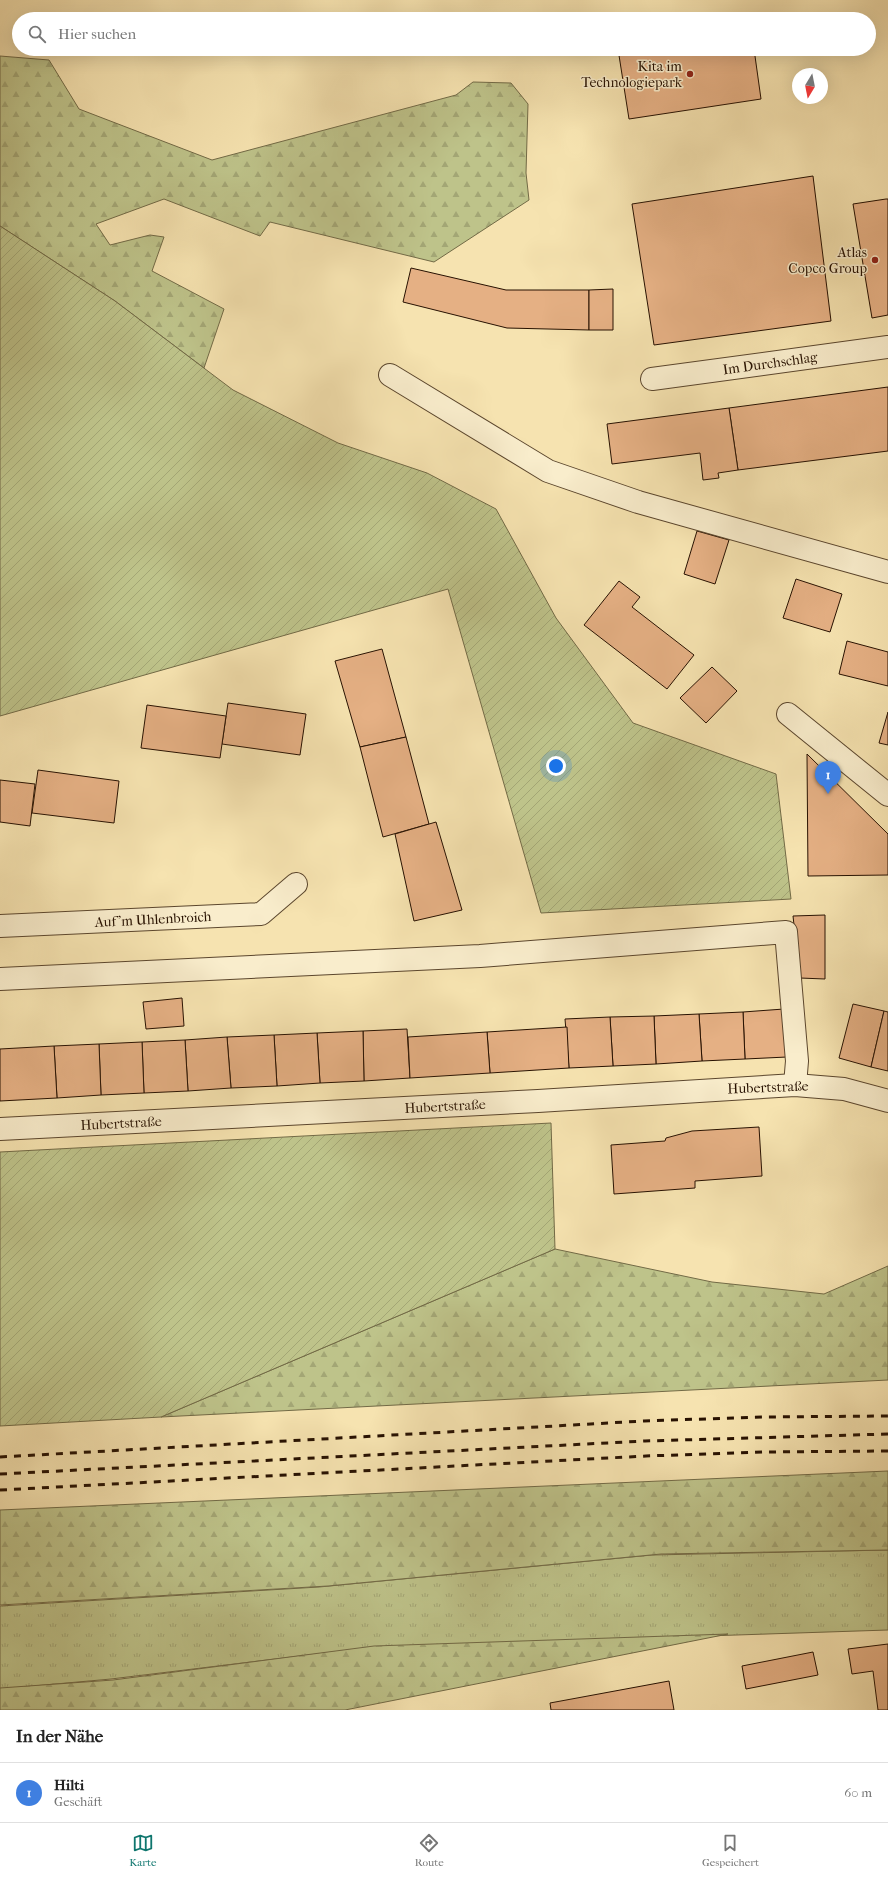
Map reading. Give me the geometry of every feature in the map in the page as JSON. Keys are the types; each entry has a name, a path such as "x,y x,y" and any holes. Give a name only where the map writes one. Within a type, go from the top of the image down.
{"street":[{"name":"Im Durchschlag","path":"652,379 888,347"},
{"path":"390,374 548,471 638,502 888,572"},
{"path":"788,714 888,795"},
{"name":"Auf'm Uhlenbroich","path":"0,926 261,914 296,884"},
{"path":"0,979 480,956 786,932 797,1061 795,1085"},
{"name":"Hubertstraße","path":"0,1129 538,1101 795,1085 844,1089 888,1101"}],"green space":[{"path":"0,56 49,60 79,109 212,160 456,95 473,82 511,83 528,104 526,173 529,200 434,262 270,222 260,236 164,199 96,224 110,245 150,235 164,237 152,271 224,309 204,368 115,301 0,226"},
{"path":"0,226 115,301 233,390 338,443 427,473 496,509 556,618 633,723 776,774 791,899 541,913 448,589 0,716"},
{"path":"551,1123 555,1249 161,1417 0,1426 0,1152"},
{"path":"555,1249 712,1282 824,1294 888,1266 888,1380 161,1417"},
{"path":"888,1471 888,1550 661,1554 328,1586 0,1605 0,1510"},
{"path":"888,1550 888,1630 374,1647 111,1679 0,1689 0,1606 319,1587 652,1555"},
{"path":"728,1634 345,1710 0,1710 0,1688 113,1680 374,1646"}],"building":[{"name":"Kita im Technologiepark","path":"619,56 755,56 761,99 629,119"},
{"path":"813,176 831,321 654,345 632,204"},
{"name":"Atlas Copco Group","path":"888,199 888,315 872,318 853,204"},
{"path":"411,268 506,290 589,290 589,330 507,328 403,302"},
{"path":"613,289 613,330 589,330 589,290"},
{"path":"888,387 888,451 738,470 729,408"},
{"path":"729,408 738,470 718,473 719,478 703,480 700,453 612,464 607,424"},
{"path":"697,531 729,540 715,584 684,574"},
{"path":"796,579 842,594 830,632 783,618"},
{"path":"619,581 640,597 632,607 694,655 667,689 584,625"},
{"path":"847,641 888,652 888,686 839,674"},
{"path":"382,649 406,737 360,747 335,661"},
{"path":"712,667 737,691 706,723 680,698"},
{"path":"228,703 306,714 300,755 222,744"},
{"path":"147,705 226,716 220,758 141,748"},
{"path":"888,712 888,745 879,743"},
{"path":"406,737 429,824 383,837 360,747"},
{"path":"807,754 888,834 888,875 808,876"},
{"path":"38,770 119,781 114,823 32,813"},
{"path":"0,780 35,784 30,826 0,822"},
{"path":"436,822 462,910 414,921 395,834"},
{"path":"825,915 825,979 800,978 793,916"},
{"path":"182,998 184,1026 146,1029 143,1002"},
{"path":"853,1004 884,1011 871,1067 839,1058"},
{"path":"784,1009 787,1057 745,1059 743,1012"},
{"path":"884,1011 888,1012 888,1071 871,1067"},
{"path":"743,1012 745,1059 702,1061 699,1014"},
{"path":"699,1014 702,1061 656,1064 654,1016"},
{"path":"654,1016 656,1064 613,1066 610,1017"},
{"path":"610,1017 613,1066 569,1068 565,1019"},
{"path":"567,1027 569,1068 490,1073 487,1032"},
{"path":"407,1029 410,1078 364,1081 363,1031"},
{"path":"363,1031 364,1081 320,1083 317,1033"},
{"path":"487,1032 490,1073 410,1078 408,1037"},
{"path":"317,1033 320,1083 277,1086 274,1035"},
{"path":"274,1035 277,1086 231,1088 227,1037"},
{"path":"227,1037 231,1088 188,1091 185,1040"},
{"path":"185,1040 188,1091 144,1093 142,1042"},
{"path":"142,1042 144,1093 101,1095 99,1044"},
{"path":"99,1044 101,1095 57,1098 54,1046"},
{"path":"54,1046 57,1098 0,1101 0,1049"},
{"path":"759,1127 762,1176 695,1181 695,1188 614,1194 611,1145 665,1141 666,1138 692,1131"},
{"path":"888,1644 888,1710 878,1710 873,1671 852,1674 848,1649"},
{"path":"813,1652 818,1675 746,1689 742,1666"},
{"path":"669,1681 674,1710 551,1710 550,1703"}],"railway":[{"path":"0,1457 644,1421 762,1417 888,1416"},
{"path":"0,1474 645,1441 888,1434"},
{"path":"0,1490 646,1456 764,1452 888,1451"}],"place":[{"name":"Kita im Technologiepark","path":"690,74"},
{"name":"Atlas Copco Group","path":"875,260"},
{"name":"Hilti","path":"828,794"}]}
